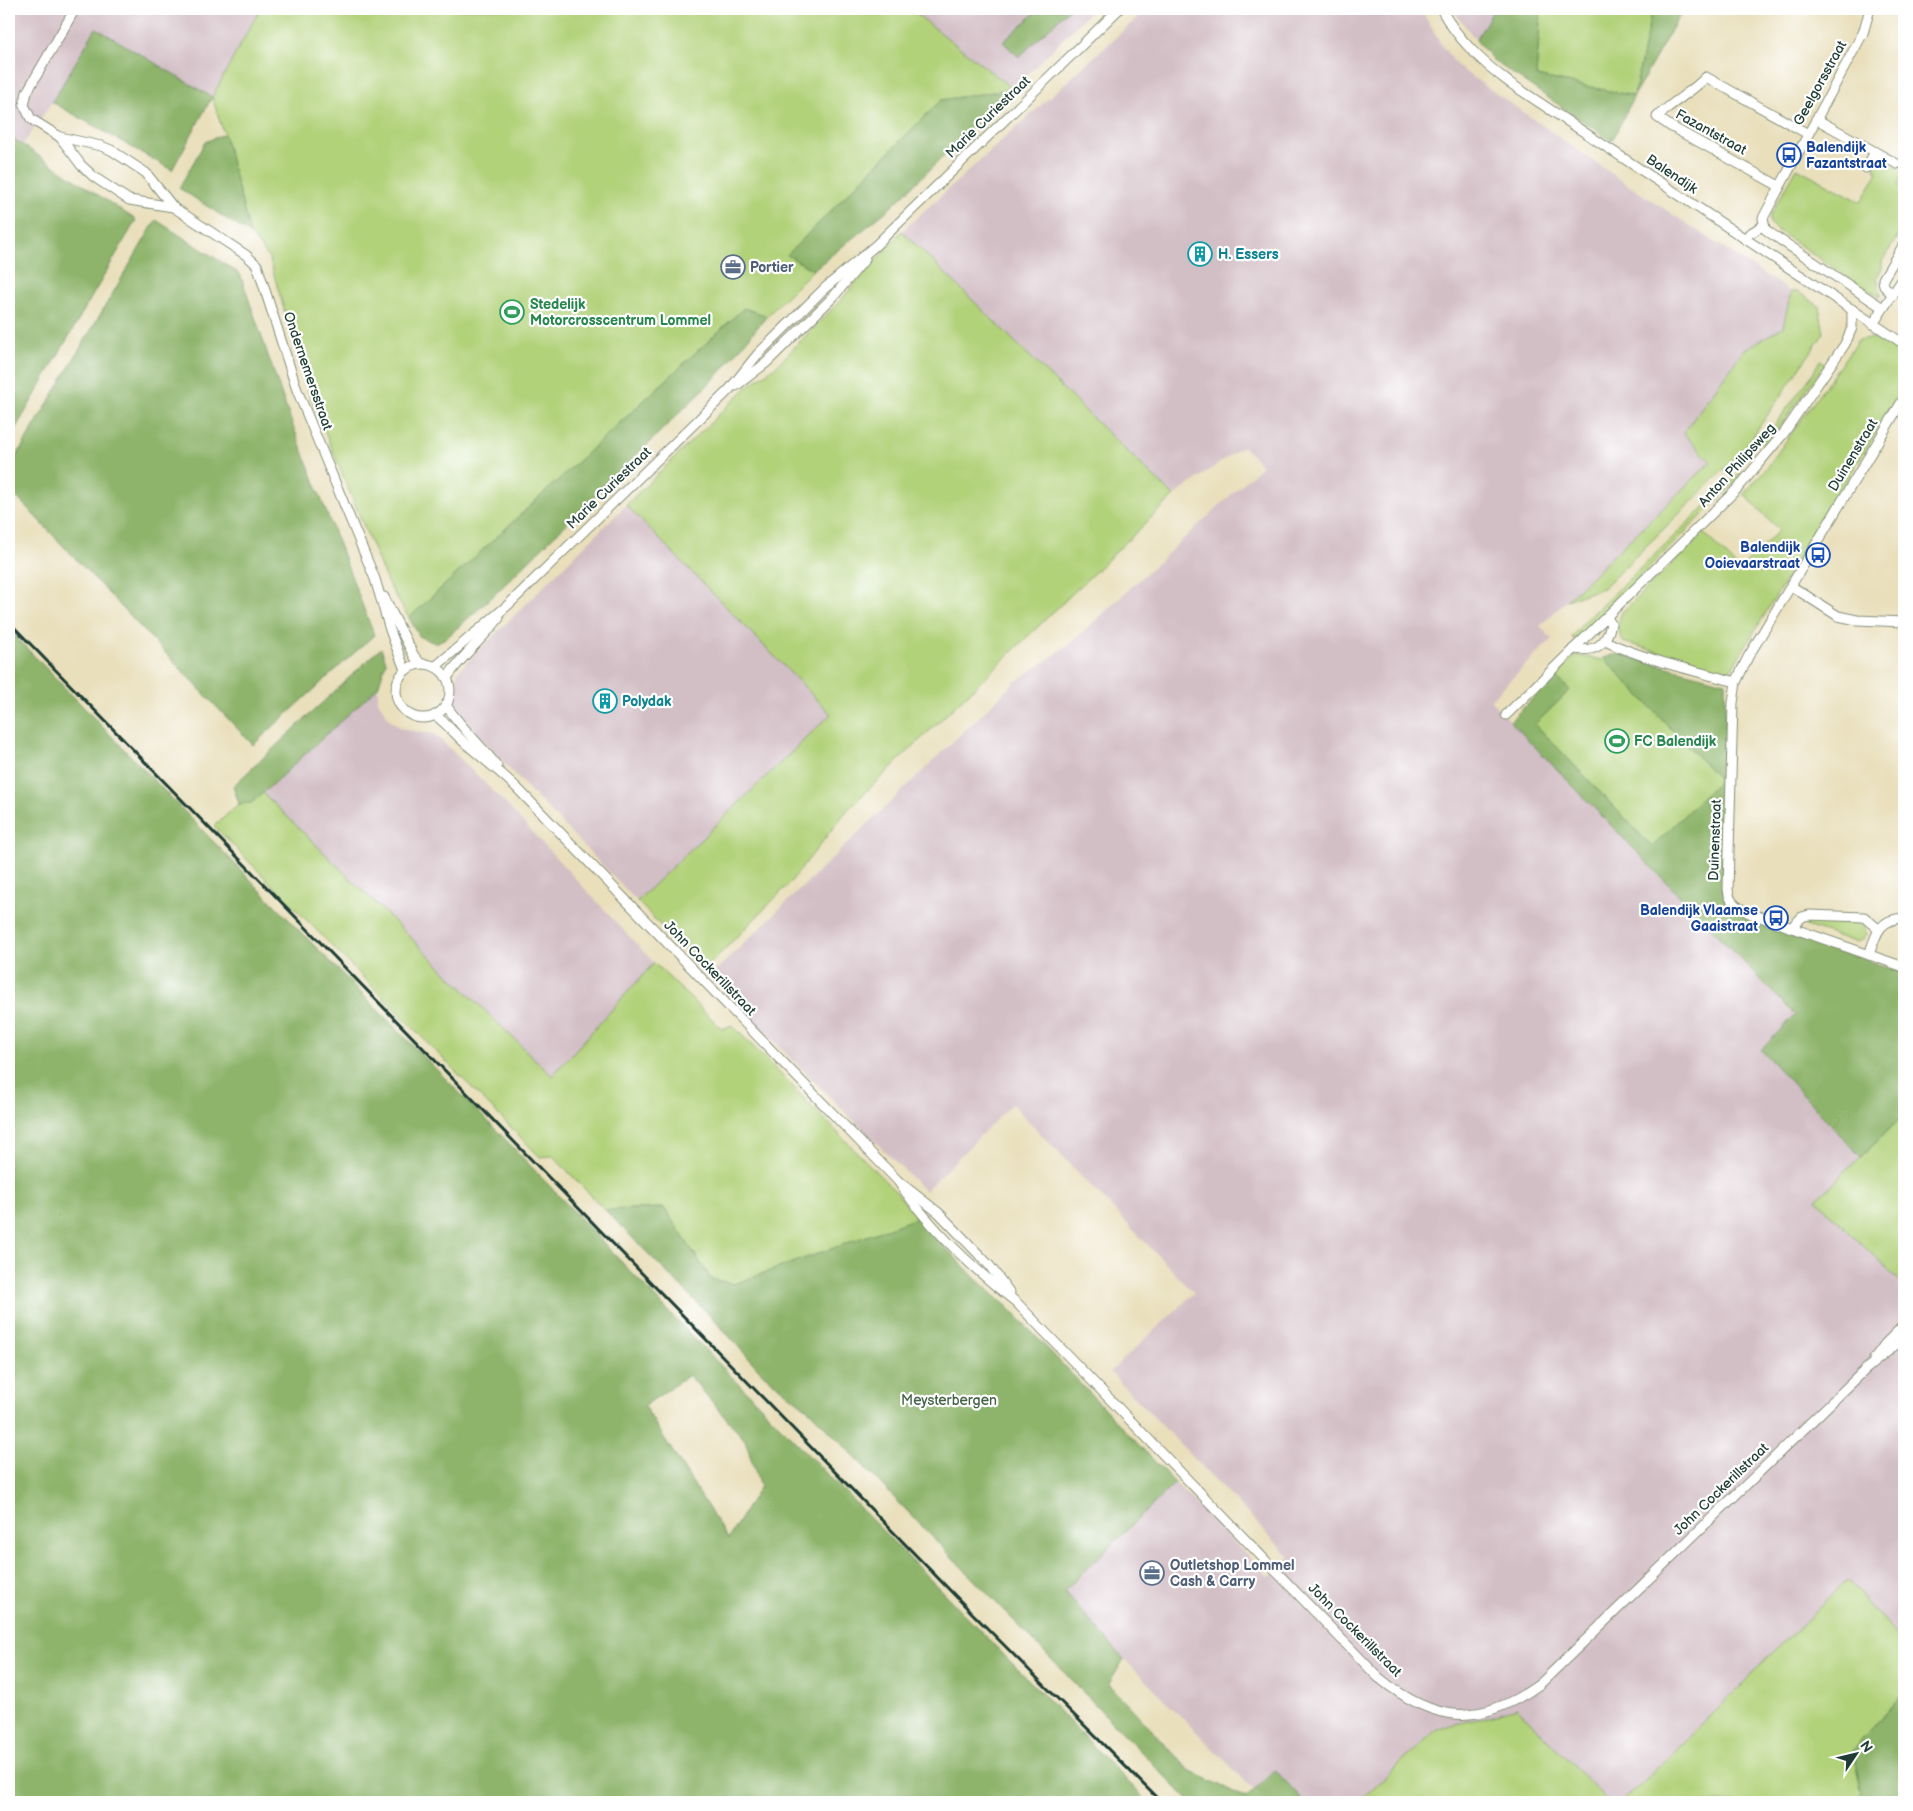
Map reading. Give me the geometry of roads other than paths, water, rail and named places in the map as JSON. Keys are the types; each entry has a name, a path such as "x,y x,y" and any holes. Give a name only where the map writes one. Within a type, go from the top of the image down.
{"street":[{"name":"Ondernemersstraat","path":"75,9 25,98 24,105 31,119 60,137 111,150 146,173 173,207 246,255 257,265 304,408 375,579 414,656 421,664"},
{"name":"Marie Curiestraat","path":"508,606 729,390 757,355 825,288 876,245 1119,9"},
{"name":"Balendijk","path":"1441,9 1468,48 1493,71 1904,344"},
{"name":"Geelgorsstraat","path":"1764,225 1763,218 1766,211 1863,33 1870,9"},
{"name":"Fazantstraat","path":"1780,186 1657,117 1669,105 1695,89 1706,77 1808,134"},
{"path":"1816,119 1897,164"},
{"name":"Ondernemersstraat","path":"60,137 81,165 94,177 129,200 173,207"},
{"path":"1866,168 1876,152"},
{"path":"1745,239 1749,234 1764,225 1770,233 1883,308"},
{"path":"1892,294 1884,286 1883,279 1904,244"},
{"path":"1873,324 1904,277"},
{"name":"Anton Philipsweg","path":"1506,715 1725,502 1762,461 1784,433 1845,344 1852,328 1852,309"},
{"name":"Duinenstraat","path":"1904,398 1748,657 1736,682 1733,703 1728,896 1736,907 1904,967"},
{"name":"Ondernemersstraat","path":"375,579 390,630 405,670"},
{"path":"1791,586 1838,616 1857,620 1904,622"},
{"path":"436,667 508,606"},
{"path":"447,678 488,632 508,606"},
{"path":"1573,649 1589,650 1597,647 1605,640 1611,624 1607,617"},
{"path":"1605,640 1621,648 1658,660 1736,682"},
{"path":"421,664 436,667 447,678 450,687 446,705 435,715 426,718 409,714 402,709 398,702 396,684 400,676 405,670 421,664"},
{"name":"John Cockerillstraat","path":"446,705 503,774 898,1181 939,1213 989,1265 1016,1302"},
{"name":"John Cockerillstraat","path":"435,715 445,722 461,740 486,762 503,774"},
{"path":"1792,928 1802,917 1809,915 1864,917 1878,929"},
{"path":"1869,955 1878,929 1886,922 1904,918"},
{"name":"John Cockerillstraat","path":"898,1181 909,1198 930,1223 978,1272 1016,1302 1378,1676 1398,1693 1413,1702 1432,1710 1451,1714 1471,1714 1507,1704 1540,1684 1866,1369 1904,1338"},
{"name":"John Cockerillstraat","path":"1866,1369 1885,1344 1904,1324"}],"railway":[{"path":"9,622 972,1613 1161,1802"}],"place":[{"name":"Balendijk Fazantstraat","path":"1789,155"},
{"name":"H. Essers","path":"1200,254"},
{"name":"Portier","path":"733,267"},
{"name":"Stedelijk Motorcrosscentrum Lommel","path":"512,312"},
{"name":"Balendijk Ooievaarstraat","path":"1818,555"},
{"name":"Polydak","path":"605,701"},
{"name":"FC Balendijk","path":"1617,741"},
{"name":"Balendijk Vlaamse Gaaistraat","path":"1776,918"},
{"name":"Outletshop Lommel Cash & Carry","path":"1152,1573"}],"park label":[{"name":"Meysterbergen","path":"949,1400"}]}
